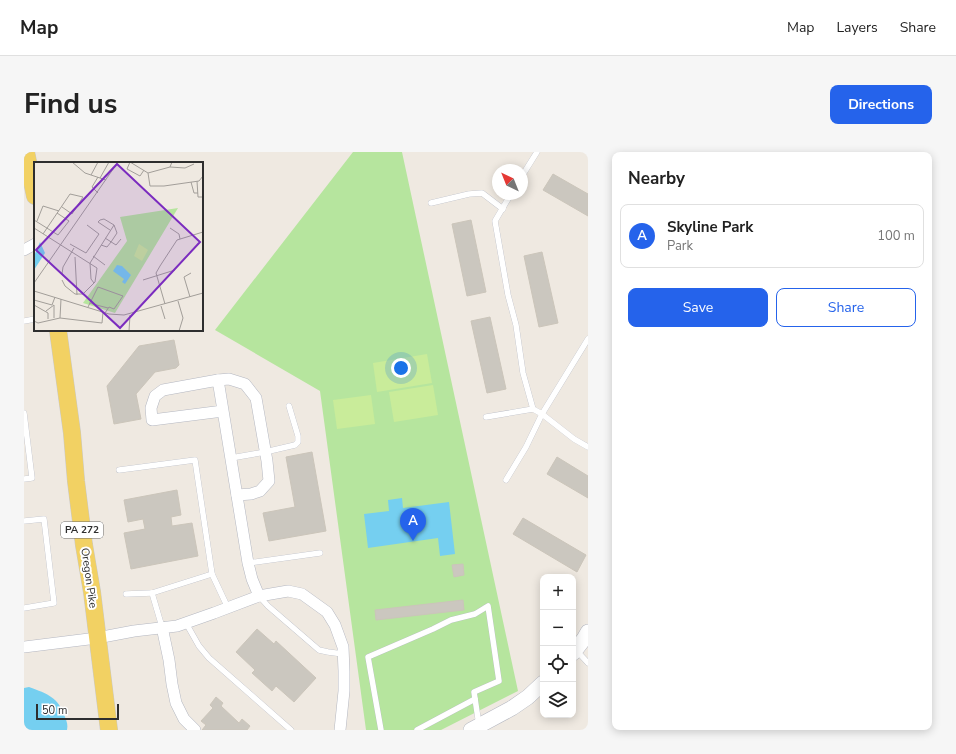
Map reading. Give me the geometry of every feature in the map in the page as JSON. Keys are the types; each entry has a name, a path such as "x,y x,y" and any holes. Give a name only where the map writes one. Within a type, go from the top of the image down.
{"main road":[{"path":"25,152 34,192"},
{"name":"Oregon Pike","path":"58,331 72,433 77,489 109,730"}],"street":[{"path":"24,250 34,245"},
{"path":"223,411 152,420 151,408 155,396 163,390 229,379 245,384 256,398 269,481 260,491 251,494 237,495"},
{"path":"218,380 248,563 252,579 259,596"},
{"path":"24,647 177,626 259,596 288,591 302,594 327,612 335,625 342,647 344,691 340,730"},
{"path":"162,627 176,703 184,719 195,730"},
{"path":"576,648 588,632"},
{"path":"475,728 512,708 528,697 540,685"}],"lane":[{"path":"528,166 537,152"},
{"path":"431,203 469,194 482,193 503,209"},
{"path":"508,200 495,221 507,288 516,325 523,373 533,409"},
{"path":"24,321 34,319"},
{"path":"506,480 526,447 542,414 588,339"},
{"path":"231,458 295,445 298,442 298,436 289,406"},
{"path":"486,417 533,409 542,414 574,439 588,447"},
{"path":"24,413 32,478 24,479"},
{"path":"119,470 195,460 212,574 228,608"},
{"path":"24,521 44,519 54,603 24,608"},
{"path":"248,563 320,553"},
{"path":"126,594 152,593 212,574"},
{"path":"152,593 162,627"},
{"path":"259,596 268,606 319,650 343,654"},
{"path":"381,730 368,657 451,620 475,614 488,606 499,681 474,692 475,728"},
{"path":"186,623 199,646 209,658 291,730"},
{"path":"576,653 588,663"},
{"path":"417,730 475,700"}],"green space":[{"path":"353,152 402,152 518,691 441,730 366,730 320,391 215,330"},
{"path":"427,354 432,383 377,392 373,363"},
{"path":"433,385 438,415 394,422 389,392"},
{"path":"371,395 375,424 337,429 333,400"}],"water":[{"path":"402,498 403,508 449,502 455,554 440,556 438,538 368,548 364,514 389,511 388,500"},
{"path":"29,687 47,694 56,701 66,719 67,730 24,730 24,688"}],"building":[{"path":"553,174 588,194 588,216 543,190"},
{"path":"471,220 486,292 467,296 452,224"},
{"path":"542,252 558,323 539,327 524,256"},
{"path":"490,317 506,389 487,393 471,321"},
{"path":"174,340 179,365 176,368 155,372 136,394 141,419 114,424 107,386 139,346"},
{"path":"312,452 326,531 269,541 263,513 295,507 286,457"},
{"path":"557,457 588,476 588,498 547,474"},
{"path":"177,490 181,515 171,517 172,526 192,523 198,556 131,569 124,533 145,529 143,519 128,522 124,500"},
{"path":"523,518 586,555 577,572 513,534"},
{"path":"463,564 464,575 454,577 452,565"},
{"path":"463,600 464,610 376,620 375,610"},
{"path":"257,629 274,644 276,641 316,678 294,702 276,686 272,691 252,673 255,670 236,652"},
{"path":"216,697 223,703 221,706 239,723 242,719 250,726 247,730 202,730 206,725 201,721 213,708 210,705"}],"place":[{"name":"Skyline Park","path":"413,541"}]}
